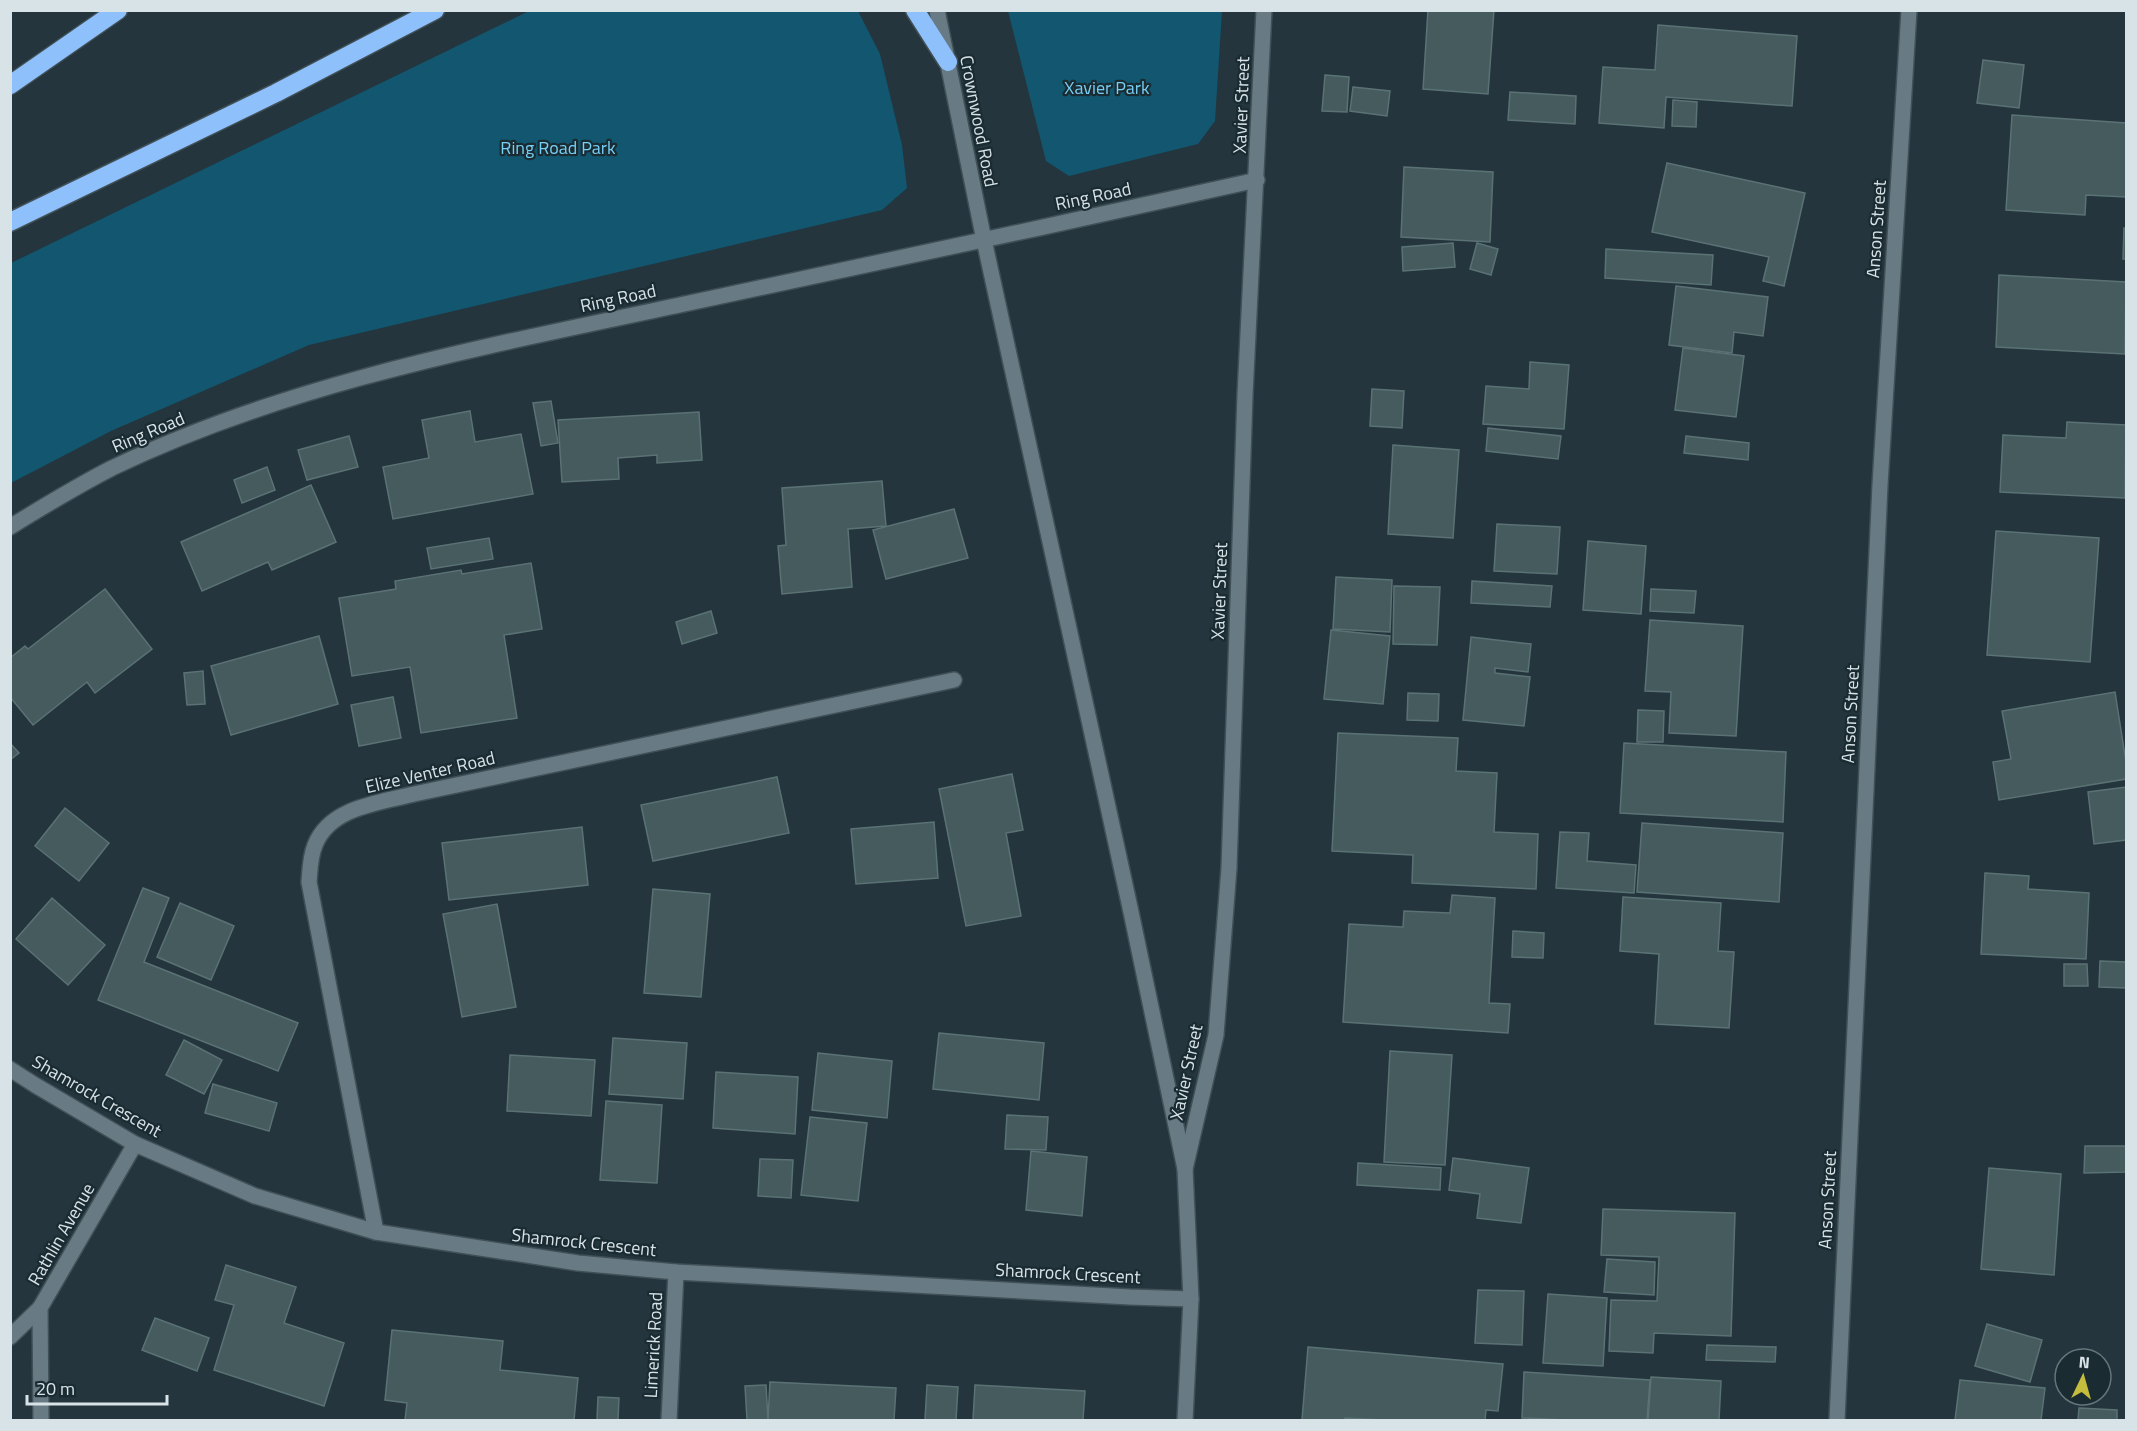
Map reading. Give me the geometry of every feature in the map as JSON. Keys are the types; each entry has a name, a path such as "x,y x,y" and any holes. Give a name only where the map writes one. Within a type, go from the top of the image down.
{"highway":[{"path":"10,85 118,10"},
{"path":"10,222 276,93 435,10"},
{"path":"915,10 948,62"}],"street":[{"name":"Crownwood Road","path":"937,10 984,240"},
{"name":"Xavier Street","path":"1185,1169 1216,1035 1229,868 1245,395 1264,10"},
{"name":"Anson Street","path":"1837,1420 1880,485 1909,10"},
{"name":"Ring Road","path":"10,527 112,468 260,408 349,381 488,346 1257,180"},
{"name":"Xavier Street","path":"984,240 1185,1169 1191,1299 1185,1420"},
{"name":"Elize Venter Road","path":"376,1232 309,882 310,862 315,846 321,833 334,820 355,809 414,794 954,680"},
{"name":"Shamrock Crescent","path":"10,1069 135,1144 255,1196 376,1232 578,1263 676,1272 1191,1299"},
{"name":"Rathlin Avenue","path":"41,1420 40,1308 135,1144"},
{"name":"Limerick Road","path":"669,1420 676,1272"},
{"path":"10,1336 40,1308"}],"green space":[{"name":"Ring Road Park","path":"529,11 858,11 880,54 902,145 907,188 882,210 309,345 111,431 11,483 11,263"},
{"name":"Xavier Park","path":"1008,11 1222,11 1215,121 1198,144 1069,176 1046,161"}],"building":[{"path":"1428,10 1494,10 1488,94 1423,89"},
{"path":"1658,25 1797,36 1792,106 1666,97 1664,128 1599,123 1603,67 1655,70"},
{"path":"1983,60 2024,65 2019,108 1977,103"},
{"path":"1325,75 1349,77 1347,112 1322,111"},
{"path":"1353,87 1390,91 1387,116 1350,111"},
{"path":"1510,92 1576,96 1575,124 1508,120"},
{"path":"1673,100 1697,102 1696,127 1672,126"},
{"path":"2012,115 2126,123 2126,197 2086,195 2085,215 2006,210"},
{"path":"1667,163 1805,193 1784,286 1763,281 1769,257 1652,232"},
{"path":"1404,167 1493,172 1490,242 1401,237"},
{"path":"2124,228 2126,228 2126,259 2123,259"},
{"path":"1453,243 1455,267 1403,271 1402,247"},
{"path":"1477,243 1498,249 1491,275 1470,269"},
{"path":"1606,249 1713,255 1711,285 1605,278"},
{"path":"1999,275 2126,282 2125,354 1996,347"},
{"path":"1676,286 1768,297 1763,336 1734,332 1732,353 1669,345"},
{"path":"1683,348 1744,356 1736,417 1675,410"},
{"path":"1530,362 1569,365 1564,429 1483,424 1486,386 1529,389"},
{"path":"1372,389 1404,391 1402,428 1370,426"},
{"path":"551,401 558,443 541,446 533,403"},
{"path":"470,411 475,442 521,434 533,494 393,519 383,467 429,458 422,420"},
{"path":"699,412 702,460 657,463 657,455 618,458 619,479 562,482 558,420"},
{"path":"2067,422 2126,425 2125,498 2000,492 2003,435 2066,438"},
{"path":"1488,428 1561,436 1558,459 1486,451"},
{"path":"349,436 358,467 307,480 298,450"},
{"path":"1686,436 1749,443 1748,460 1684,453"},
{"path":"1393,445 1459,450 1453,538 1388,534"},
{"path":"267,467 275,490 242,503 234,480"},
{"path":"882,481 886,526 848,529 852,587 782,594 778,546 786,545 782,488"},
{"path":"311,485 336,542 272,570 268,562 202,591 181,542"},
{"path":"954,509 968,558 886,579 873,530"},
{"path":"1497,524 1560,527 1557,574 1494,571"},
{"path":"1996,531 2099,538 2090,662 1987,655"},
{"path":"489,538 493,559 431,569 427,548"},
{"path":"1588,541 1646,546 1641,614 1583,610"},
{"path":"531,563 542,629 504,635 517,718 421,733 410,667 352,676 339,598 396,589 395,581 461,570 462,574"},
{"path":"1336,577 1392,580 1390,632 1333,629"},
{"path":"1472,581 1552,586 1550,607 1471,603"},
{"path":"1394,586 1440,587 1437,645 1393,644"},
{"path":"105,589 152,649 95,693 87,682 33,725 10,697 10,658 25,646 28,649"},
{"path":"1651,589 1696,591 1694,613 1650,611"},
{"path":"711,611 717,633 682,644 676,622"},
{"path":"1650,620 1743,626 1736,736 1669,733 1671,692 1645,691"},
{"path":"1331,630 1390,636 1383,704 1324,699"},
{"path":"319,636 338,704 231,735 211,666"},
{"path":"1471,637 1531,644 1528,672 1495,668 1495,673 1530,677 1524,726 1463,720"},
{"path":"203,671 205,704 187,705 184,673"},
{"path":"2115,692 2126,762 2126,779 1999,800 1993,762 2011,759 2002,711"},
{"path":"1408,693 1439,694 1438,721 1407,720"},
{"path":"393,697 401,738 359,746 351,705"},
{"path":"1638,710 1664,711 1663,742 1637,742"},
{"path":"1338,733 1458,738 1456,771 1497,773 1494,832 1538,834 1536,889 1412,883 1413,855 1332,851"},
{"path":"10,743 19,753 10,760"},
{"path":"1624,743 1786,752 1783,822 1620,813"},
{"path":"1012,774 1023,830 1006,833 1021,916 966,926 939,789"},
{"path":"777,777 789,833 653,861 641,805"},
{"path":"2126,787 2126,840 2094,844 2088,792"},
{"path":"65,808 109,843 79,881 35,846"},
{"path":"934,822 938,878 856,884 851,829"},
{"path":"1642,823 1783,833 1779,902 1637,892"},
{"path":"582,827 588,885 449,900 442,843"},
{"path":"1560,832 1589,833 1587,861 1636,865 1634,893 1556,888"},
{"path":"1985,873 2029,876 2028,889 2089,893 2086,959 1981,954"},
{"path":"143,888 169,898 144,962 298,1023 278,1071 98,1000"},
{"path":"653,889 710,894 701,997 644,993"},
{"path":"1452,895 1495,898 1489,1003 1510,1004 1508,1033 1343,1022 1349,924 1403,927 1404,911 1450,913"},
{"path":"1623,897 1721,903 1718,951 1734,952 1729,1028 1655,1024 1659,954 1620,951"},
{"path":"52,898 105,945 68,985 16,939"},
{"path":"180,903 234,926 211,980 157,957"},
{"path":"497,904 516,1007 462,1017 443,914"},
{"path":"1513,931 1544,933 1543,958 1512,957"},
{"path":"2100,961 2126,962 2126,988 2099,987"},
{"path":"2064,964 2087,964 2088,986 2064,986"},
{"path":"939,1033 1044,1043 1039,1100 933,1089"},
{"path":"613,1038 687,1043 683,1099 609,1094"},
{"path":"184,1040 222,1060 204,1094 166,1075"},
{"path":"1390,1051 1452,1055 1445,1165 1384,1162"},
{"path":"818,1053 892,1061 887,1118 812,1110"},
{"path":"510,1055 595,1060 591,1116 507,1111"},
{"path":"716,1072 798,1077 795,1134 713,1128"},
{"path":"213,1084 277,1103 269,1131 205,1113"},
{"path":"606,1101 662,1105 657,1183 600,1180"},
{"path":"1007,1115 1048,1117 1046,1150 1005,1149"},
{"path":"810,1117 867,1123 858,1201 801,1195"},
{"path":"2085,1146 2126,1146 2126,1172 2084,1173"},
{"path":"1031,1151 1087,1157 1082,1216 1026,1210"},
{"path":"1453,1158 1529,1168 1521,1223 1477,1218 1480,1194 1449,1190"},
{"path":"760,1159 793,1160 791,1198 758,1196"},
{"path":"1358,1163 1441,1168 1440,1190 1357,1185"},
{"path":"1989,1168 2061,1174 2054,1275 1981,1269"},
{"path":"1603,1209 1735,1213 1731,1336 1654,1333 1653,1353 1609,1351 1611,1300 1657,1301 1659,1257 1601,1255"},
{"path":"1607,1259 1655,1262 1654,1295 1604,1292"},
{"path":"226,1265 296,1287 284,1323 344,1343 324,1406 214,1370 234,1305 215,1300"},
{"path":"1478,1290 1524,1291 1522,1345 1475,1343"},
{"path":"1548,1294 1607,1298 1603,1366 1543,1363"},
{"path":"155,1318 209,1338 197,1371 142,1350"},
{"path":"1987,1324 2042,1340 2030,1382 1975,1366"},
{"path":"392,1330 503,1341 500,1370 578,1378 574,1420 405,1420 407,1403 385,1400"},
{"path":"1707,1345 1776,1347 1775,1362 1706,1360"},
{"path":"1308,1347 1503,1364 1498,1411 1486,1410 1485,1420 1345,1418 1345,1420 1302,1420"},
{"path":"1524,1372 1650,1380 1647,1420 1522,1418"},
{"path":"1651,1377 1721,1381 1719,1420 1648,1420"},
{"path":"1960,1380 2045,1388 2041,1420 1955,1420"},
{"path":"770,1382 896,1388 894,1420 768,1420"},
{"path":"766,1385 768,1420 747,1420 745,1386"},
{"path":"927,1385 958,1387 956,1420 925,1420"},
{"path":"975,1385 1085,1391 1083,1420 973,1420"},
{"path":"598,1397 619,1398 618,1420 597,1420"},
{"path":"2079,1408 2117,1410 2117,1420 2078,1420"}]}
